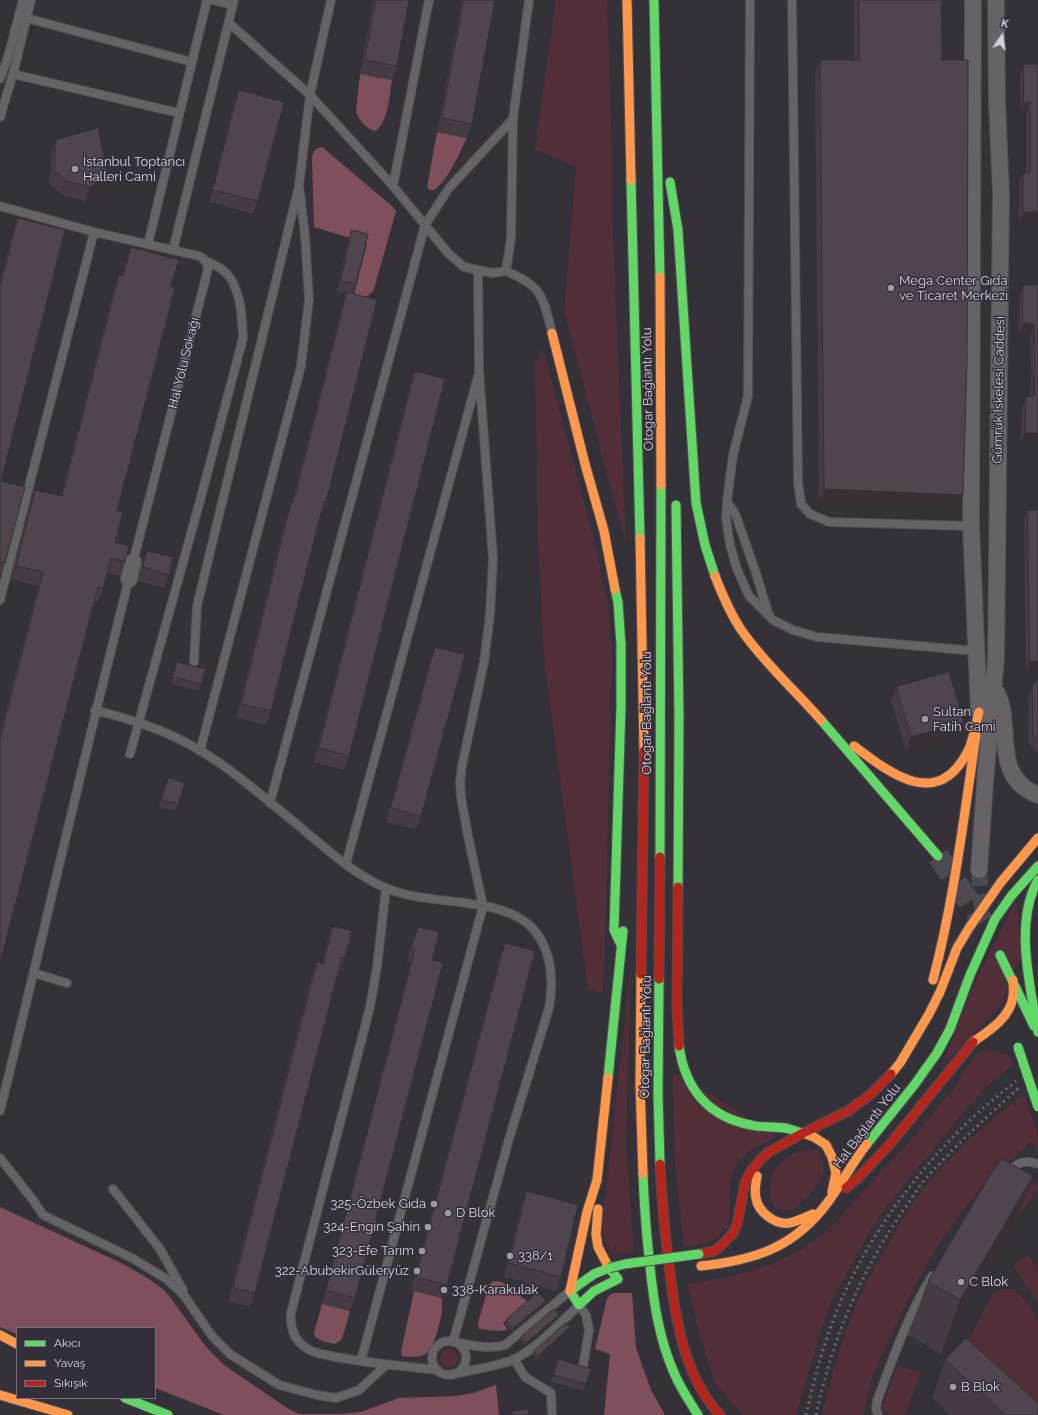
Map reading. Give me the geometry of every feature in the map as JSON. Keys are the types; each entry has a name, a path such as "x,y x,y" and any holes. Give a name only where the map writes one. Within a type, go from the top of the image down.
{"main road":[{"name":"Otogar Bağlantı Yolu","path":"626,0 639,456 643,678 640,1145 644,1214 656,1312 668,1361 677,1382 698,1415"},
{"name":"Otogar Bağlantı Yolu","path":"654,0 659,147 662,446 659,1023 657,1122 665,1241 678,1326 684,1350 694,1375 720,1415"},
{"path":"659,147 670,178 678,230 696,503 710,566 740,629 782,679 819,717 892,805 938,856"},
{"path":"660,295 666,316 670,347"},
{"path":"552,333 585,464 604,530 618,602 621,645 621,706 614,930 621,945"},
{"path":"676,495 679,717 677,1006 680,1049 685,1071 693,1087 702,1099 717,1112 731,1120 746,1125 767,1128 786,1128 803,1133 814,1137 826,1145 832,1157 836,1172 832,1197"},
{"path":"634,709 636,697 643,678"},
{"path":"819,717 855,748 891,772 908,781 919,784 930,784 942,782 957,768 968,750 979,712"},
{"path":"916,1036 938,961 956,870 979,712"},
{"name":"Hal Bağlantı Yolu","path":"803,1133 848,1111 871,1094 900,1064 929,1014 940,992 957,948 969,928 1001,882 1038,838"},
{"path":"626,859 624,916 597,1180 587,1212 570,1291 579,1304 594,1291 618,1279 628,1277"},
{"name":"Hal Bağlantı Yolu","path":"697,1267 743,1260 756,1256 783,1243 801,1230 832,1197 849,1167 924,1073 954,1021 970,975 992,927 1011,897 1038,866"},
{"path":"1038,880 1030,896 1026,923 1028,959 1038,1033"},
{"path":"1000,956 1038,1033"},
{"path":"832,1197 846,1188 877,1159 967,1048 996,1025 1010,1005 1013,997 1013,980"},
{"path":"973,1042 990,1034 1000,1033"},
{"path":"1012,1038 1018,1047 1038,1107"},
{"path":"570,1291 594,1274 609,1268 625,1264 714,1251 733,1233 737,1224 745,1183 751,1171 769,1152 803,1133"},
{"path":"761,1159 756,1182 756,1202 769,1218 787,1223 799,1220 820,1210"},
{"path":"597,1180 599,1191 596,1234 598,1247 609,1268 618,1279"},
{"path":"642,1275 679,1269"},
{"path":"0,1335 16,1343"},
{"path":"0,1395 72,1414"},
{"path":"41,1399 72,1414"},
{"path":"127,1399 168,1415"}],"street":[{"path":"973,0 971,526 979,712"},
{"name":"Gümrük İskelesi Caddesi","path":"979,870 996,658 1001,193 997,102 996,0"},
{"name":"Hal Yolu Sokağı","path":"129,579 133,562"},
{"path":"994,684 1002,708 1005,751 1010,769 1018,783 1030,792 1038,795"}],"lane":[{"path":"0,79 8,57 23,0"},
{"path":"0,117 13,74 31,0"},
{"path":"148,244 206,0"},
{"path":"173,250 234,2 213,0"},
{"path":"194,662 197,606 299,185 310,95 331,0"},
{"path":"393,186 429,0"},
{"path":"506,271 511,238 513,119 529,0"},
{"path":"750,0 748,396 733,455 726,518 729,538 737,569 749,596 769,616 793,630 817,637 976,651"},
{"path":"792,0 798,481 800,504 810,514 830,522 971,526"},
{"path":"26,18 192,62"},
{"path":"229,23 310,95 393,186 448,252 464,267 493,273 506,271 533,286 542,298 552,333"},
{"path":"13,74 179,113"},
{"path":"270,803 425,225 449,188 513,119"},
{"path":"200,751 301,366 309,300 305,236 299,185"},
{"path":"0,206 94,232 199,256 223,269 234,285 242,311 243,338 200,501 130,754"},
{"path":"0,600 94,232"},
{"name":"Hal Yolu Sokağı","path":"133,562 208,269 206,261"},
{"path":"361,1361 483,906 464,815 460,782 484,662 490,615 493,558 479,371 478,270"},
{"path":"346,864 479,371"},
{"path":"727,502 735,513 769,616"},
{"path":"0,1111 96,710 129,579"},
{"path":"96,710 138,722 181,740 200,751 233,773 346,864 371,881 386,888 413,896 483,906 511,914 527,923 536,933 545,948 552,978 549,1008 509,1139 454,1342"},
{"path":"386,888 377,967 370,1007 291,1313 290,1321 295,1338 307,1349 320,1353 361,1361 437,1370 442,1373 453,1374 495,1365 514,1359 545,1337 579,1304 586,1315 589,1330 583,1366"},
{"path":"34,974 67,983"},
{"path":"0,1158 34,1200 43,1214 132,1258 168,1280 183,1294 212,1336 230,1354 279,1385 301,1392 336,1398 359,1390 387,1364"},
{"path":"1004,1178 1013,1167 1021,1162 1028,1161 1038,1164"},
{"path":"113,1189 160,1249 196,1312"},
{"path":"878,1415 876,1409 877,1401 896,1348 920,1296 936,1268"},
{"path":"437,1370 432,1360 435,1349 443,1342 448,1341 488,1348 498,1348 506,1345 570,1291"},
{"path":"453,1374 462,1368 466,1358 462,1348 454,1342"},
{"path":"514,1359 524,1377 551,1393 552,1415"}],"shaded area":[{"path":"556,0 607,0 612,148 612,213 626,545 564,311 576,167 535,149"},
{"path":"360,74 392,80 386,114 384,120 376,131 370,129 364,124 356,112"},
{"path":"437,132 467,138 445,179 434,190 430,190 427,187"},
{"path":"322,147 396,211 374,289 368,296 363,298 353,299 367,243 314,227 312,158 315,150"},
{"path":"543,349 596,548 608,603 612,657 603,993 588,990 544,657 538,537 535,363"},
{"path":"1016,899 1022,958 1007,979 1004,1002 941,1068 973,987"},
{"path":"631,962 626,1145 634,1252 618,1255 612,1253 600,1228 606,1193"},
{"path":"989,1049 1010,1056 1014,1065 988,1085 965,1110 886,1207 871,1230 832,1300 822,1327 796,1415 744,1415 715,1384 695,1317 688,1284 740,1274 772,1264 788,1257 818,1238 840,1218 908,1143 954,1088 973,1059 978,1054"},
{"path":"679,1074 778,1137 752,1149 745,1154 735,1168 730,1187 729,1225 713,1241 684,1247 675,1164 673,1076"},
{"path":"1024,1094 1038,1135 1038,1152 1030,1142 990,1179 967,1205 933,1253 917,1282 879,1360 871,1381 863,1415 822,1415 838,1356 853,1311 875,1267 907,1213 923,1189 949,1160 978,1132"},
{"path":"808,1149 818,1151 823,1162 823,1170 818,1184 808,1196 791,1210 776,1208 771,1199 770,1193 771,1180 775,1169 781,1162 789,1157"},
{"path":"1022,1174 1038,1186 1038,1189 1013,1224"},
{"path":"0,1207 121,1263 146,1277 164,1290 206,1347 224,1365 287,1408 299,1414 340,1414 361,1412 399,1398 456,1396 473,1393 496,1385 499,1415 224,1415 156,1388 156,1327 16,1327 16,1334 0,1327"},
{"path":"1028,1255 1038,1270 1038,1303 1013,1266"},
{"path":"493,1281 502,1282 528,1302 503,1323 508,1330 497,1331 479,1329 478,1323 489,1285"},
{"path":"1001,1289 1014,1289 1021,1295 1038,1319 1038,1415 957,1363 992,1295"},
{"path":"414,1291 442,1298 442,1311 435,1340 430,1350 425,1355 412,1357 402,1356 401,1352"},
{"path":"632,1293 636,1348 651,1390 665,1415 604,1415 610,1354 595,1349 607,1299 611,1294"},
{"path":"322,1304 350,1311 342,1339 335,1344 322,1341 315,1337 314,1333"},
{"path":"445,1349 453,1349 458,1354 456,1365 453,1367 445,1367 440,1362 440,1354"},
{"path":"898,1365 921,1373 905,1415 894,1415 881,1410"}],"building":[{"path":"376,0 409,0 397,66 365,60"},
{"path":"464,0 495,0 472,124 442,118"},
{"name":"Mega Center Gıda ve Ticaret Merkezi","path":"859,0 941,0 942,60 968,60 967,362 963,495 824,489 820,60 859,60"},
{"path":"1024,64 1038,64 1038,212 1023,212 1023,173 1030,173 1030,102 1024,103"},
{"path":"239,90 284,102 258,201 213,190"},
{"name":"İstanbul Toptancı Halleri Cami","path":"98,128 108,175 90,187 68,181 54,171 56,140"},
{"path":"18,218 65,230 1,481 25,487 5,563 0,561 0,287"},
{"path":"352,230 368,234 356,284 341,281"},
{"path":"131,247 179,260 171,287 175,288 117,511 123,512 115,542 129,546 125,562 111,558 103,588 98,587 0,963 0,739 43,572 16,566 35,490 62,496 119,274 123,276"},
{"path":"1023,285 1038,285 1038,433 1025,433 1026,397 1034,396 1035,361 1034,324 1023,323"},
{"path":"347,292 377,300 271,711 241,704 291,503 293,503"},
{"path":"415,371 445,379 349,756 319,748"},
{"path":"1028,510 1038,510 1038,661 1030,662"},
{"path":"147,551 173,557 169,575 143,567"},
{"path":"435,647 465,655 421,816 391,808"},
{"path":"177,662 206,669 201,684 173,677"},
{"name":"Sultan Fatih Cami","path":"949,672 964,722 911,737 896,687"},
{"path":"1038,679 1038,739 1033,735 1032,687"},
{"path":"168,778 185,783 178,804 162,800"},
{"path":"333,926 352,931 345,958 342,957 255,1293 233,1288 317,962 323,964"},
{"path":"418,927 439,932 432,960 443,963 355,1298 326,1290 415,949 412,948"},
{"path":"505,943 535,951 447,1285 416,1277"},
{"path":"1002,1159 1033,1176 960,1300 928,1281 992,1172"},
{"path":"527,1191 578,1205 561,1277 509,1263"},
{"path":"538,1292 546,1301 513,1328 506,1320"},
{"path":"554,1309 559,1315 526,1343 521,1337"},
{"path":"566,1323 570,1327 538,1356 534,1351"},
{"path":"966,1338 1038,1403 1038,1415 1006,1415 945,1360"},
{"path":"558,1359 591,1369 586,1384 554,1375"},
{"path":"528,1409 529,1415 512,1415 512,1412"}],"tunnel":[{"path":"938,856 983,922"},
{"path":"979,870 982,914"}],"railway":[{"path":"806,1415 813,1384 832,1323 855,1272 879,1230 907,1190 938,1153 992,1100 1016,1081"},
{"path":"816,1415 840,1332 863,1279 891,1229 928,1175 972,1131 1020,1087"}],"traffic: fast":[{"path":"654,0 660,277"},
{"path":"631,180 640,538"},
{"path":"670,182 678,230 696,503 705,545 715,576"},
{"path":"660,857 661,485"},
{"path":"676,505 679,717 678,887"},
{"path":"615,589 618,602 621,645 621,706 614,930 621,945"},
{"path":"821,720 938,856"},
{"path":"867,1144 915,1084 937,1053 950,1029 970,975 995,919 1012,895 1038,866"},
{"path":"1038,880 1031,897 1025,934 1028,975 1038,1032"},
{"path":"608,1078 623,931"},
{"path":"1000,955 1034,1026"},
{"path":"659,979 658,1094 660,1164"},
{"path":"679,1046 682,1061 693,1087 711,1108 736,1121 755,1126 785,1128 803,1133"},
{"path":"1018,1047 1038,1107"},
{"path":"643,1174 645,1216 651,1272 660,1332 675,1375 698,1415"},
{"path":"609,1268 625,1264 699,1254"},
{"path":"609,1268 618,1279 594,1291 579,1305 570,1291 594,1274 609,1268"},
{"path":"128,1399 168,1415"}],"traffic: slow":[{"path":"627,0 631,180"},
{"path":"660,277 661,485"},
{"path":"552,333 585,464 604,531 615,589"},
{"path":"640,538 644,751"},
{"path":"715,576 727,604 742,631 770,666 821,720"},
{"path":"854,746 899,776 914,782 929,783 943,779 956,769 968,751 979,712"},
{"path":"933,980 953,889 976,735"},
{"path":"891,1074 900,1063 929,1014 940,992 957,948 969,928 1001,882 1038,838"},
{"path":"641,974 640,1085 643,1174"},
{"path":"973,1042 1004,1017 1011,1004 1013,996 1013,980"},
{"path":"570,1291 587,1212 597,1180 608,1078"},
{"path":"803,1133 814,1137 826,1145 832,1157 836,1173 832,1192"},
{"path":"701,1266 739,1260 756,1255 772,1249 801,1231 815,1218 828,1202 867,1144"},
{"path":"757,1176 755,1190 757,1203 764,1213 773,1220 789,1223 798,1221 813,1214"},
{"path":"598,1209 596,1234 598,1247 609,1268"},
{"path":"0,1335 16,1343"},
{"path":"0,1395 68,1415"}],"traffic: jam":[{"path":"641,974 644,751"},
{"path":"659,979 660,857"},
{"path":"678,887 677,1006 679,1046"},
{"path":"846,1188 859,1177 890,1144 973,1042"},
{"path":"699,1254 714,1251 733,1233 737,1224 745,1183 751,1171 761,1159 769,1152 803,1133 848,1111 871,1094 891,1074"},
{"path":"660,1164 672,1292 679,1330 690,1367 698,1384 720,1415"}],"place":[{"name":"İstanbul Toptancı Halleri Cami","path":"75,169"},
{"name":"Mega Center Gıda ve Ticaret Merkezi","path":"891,288"},
{"name":"Sultan Fatih Cami","path":"925,719"},
{"name":"325-Özbek Gıda","path":"434,1204"},
{"name":"D Blok","path":"448,1213"},
{"name":"324-Engin Şahin","path":"428,1227"},
{"name":"323-Efe Tarım","path":"422,1251"},
{"name":"338/1","path":"510,1256"},
{"name":"322-AbubekirGüleryüz","path":"417,1271"},
{"name":"C Blok","path":"961,1282"},
{"name":"338-Karakulak","path":"444,1290"},
{"name":"B Blok","path":"953,1387"}]}
